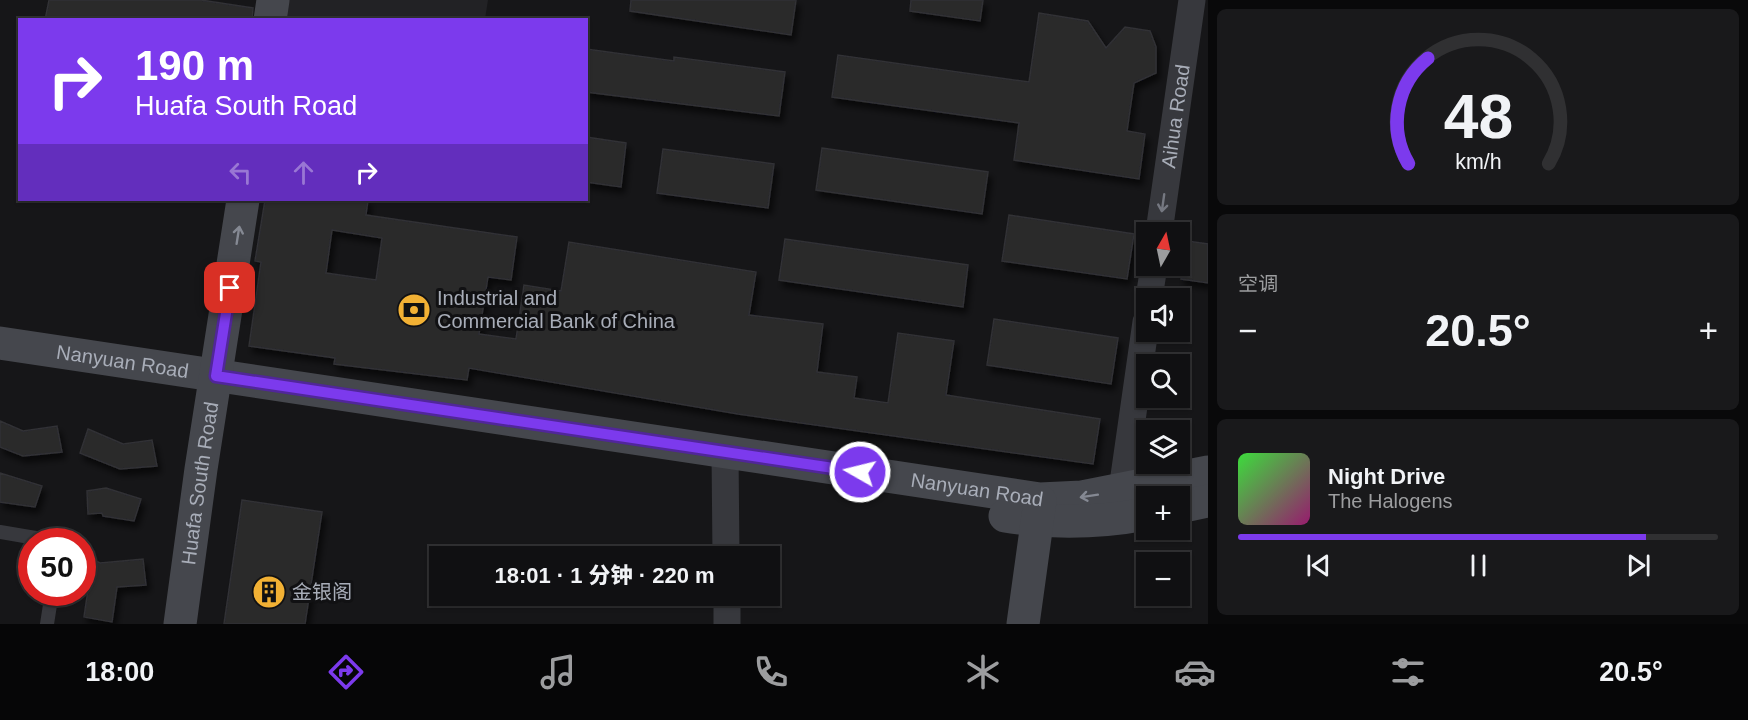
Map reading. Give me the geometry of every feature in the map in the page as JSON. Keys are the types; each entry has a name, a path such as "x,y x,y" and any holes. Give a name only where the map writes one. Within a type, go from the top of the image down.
{"main road":[{"path":"270,18 273,0"},
{"name":"Huafa South Road","path":"180,624 243,201"},
{"name":"Nanyuan Road","path":"0,343 214,386"},
{"name":"Nanyuan Road","path":"0,363 214,386 1039,510 1081,522 1136,515"},
{"name":"Nanyuan Road","path":"1039,510 1082,497 1208,472"},
{"path":"1190,505 1208,501"},
{"path":"1023,624 1039,510"}],"street":[{"name":"Aihua Road","path":"1160,222 1192,0"},
{"path":"1122,490 1143,342"},
{"path":"726,463 726,546"},
{"path":"727,606 727,624"}],"lane":[{"path":"0,532 18,535"},
{"path":"47,624 50,606"}],"shaded area":[{"path":"283,0 488,0 485,18 280,18"}],"building":[{"path":"49,0 201,0 253,8 252,18 45,18"},
{"path":"631,0 796,0 791,35 630,11"},
{"path":"911,0 983,0 980,21 910,11"},
{"path":"1039,13 1088,21 1106,48 1125,27 1150,31 1156,47 1156,73 1134,83 1127,131 1145,134 1139,179 1014,160 1019,123 832,97 838,55 1029,82"},
{"path":"588,49 674,61 674,57 785,72 779,116 588,92"},
{"path":"588,137 626,143 621,187 588,182"},
{"path":"822,148 988,172 982,214 816,190"},
{"path":"663,149 774,164 768,208 657,193"},
{"path":"265,201 368,201 366,215 517,237 511,280 488,277 479,334 516,339 524,285 561,291 569,242 756,272 749,315 823,324 817,372 857,377 854,398 888,403 898,333 954,341 946,395 1100,419 1093,464 738,414 469,368 467,380 334,364 335,358 249,346 261,262 255,261","holes":["332,230 382,238 376,280 326,273"]},
{"path":"1009,215 1134,234 1127,279 1002,261"},
{"path":"785,239 968,265 963,307 779,280"},
{"path":"1190,241 1208,244 1208,283 1181,279 1181,276 1190,276"},
{"path":"994,319 1118,338 1111,384 987,365"},
{"path":"0,421 23,431 57,426 62,452 23,456 0,447"},
{"path":"88,429 123,444 152,440 157,466 120,469 80,453"},
{"path":"0,473 42,486 35,507 0,502"},
{"path":"106,488 141,499 134,521 103,516 102,513 88,514 87,491"},
{"name":"金银阁","path":"242,500 322,512 305,624 224,624"},
{"path":"143,559 146,585 117,587 112,622 84,617 86,606 96,606 96,561 100,563"}],"place":[{"name":"Industrial and Commercial Bank of China","path":"414,310"},
{"name":"金银阁","path":"269,592"}],"route":[{"path":"230,288 216,376 860,472"}]}
